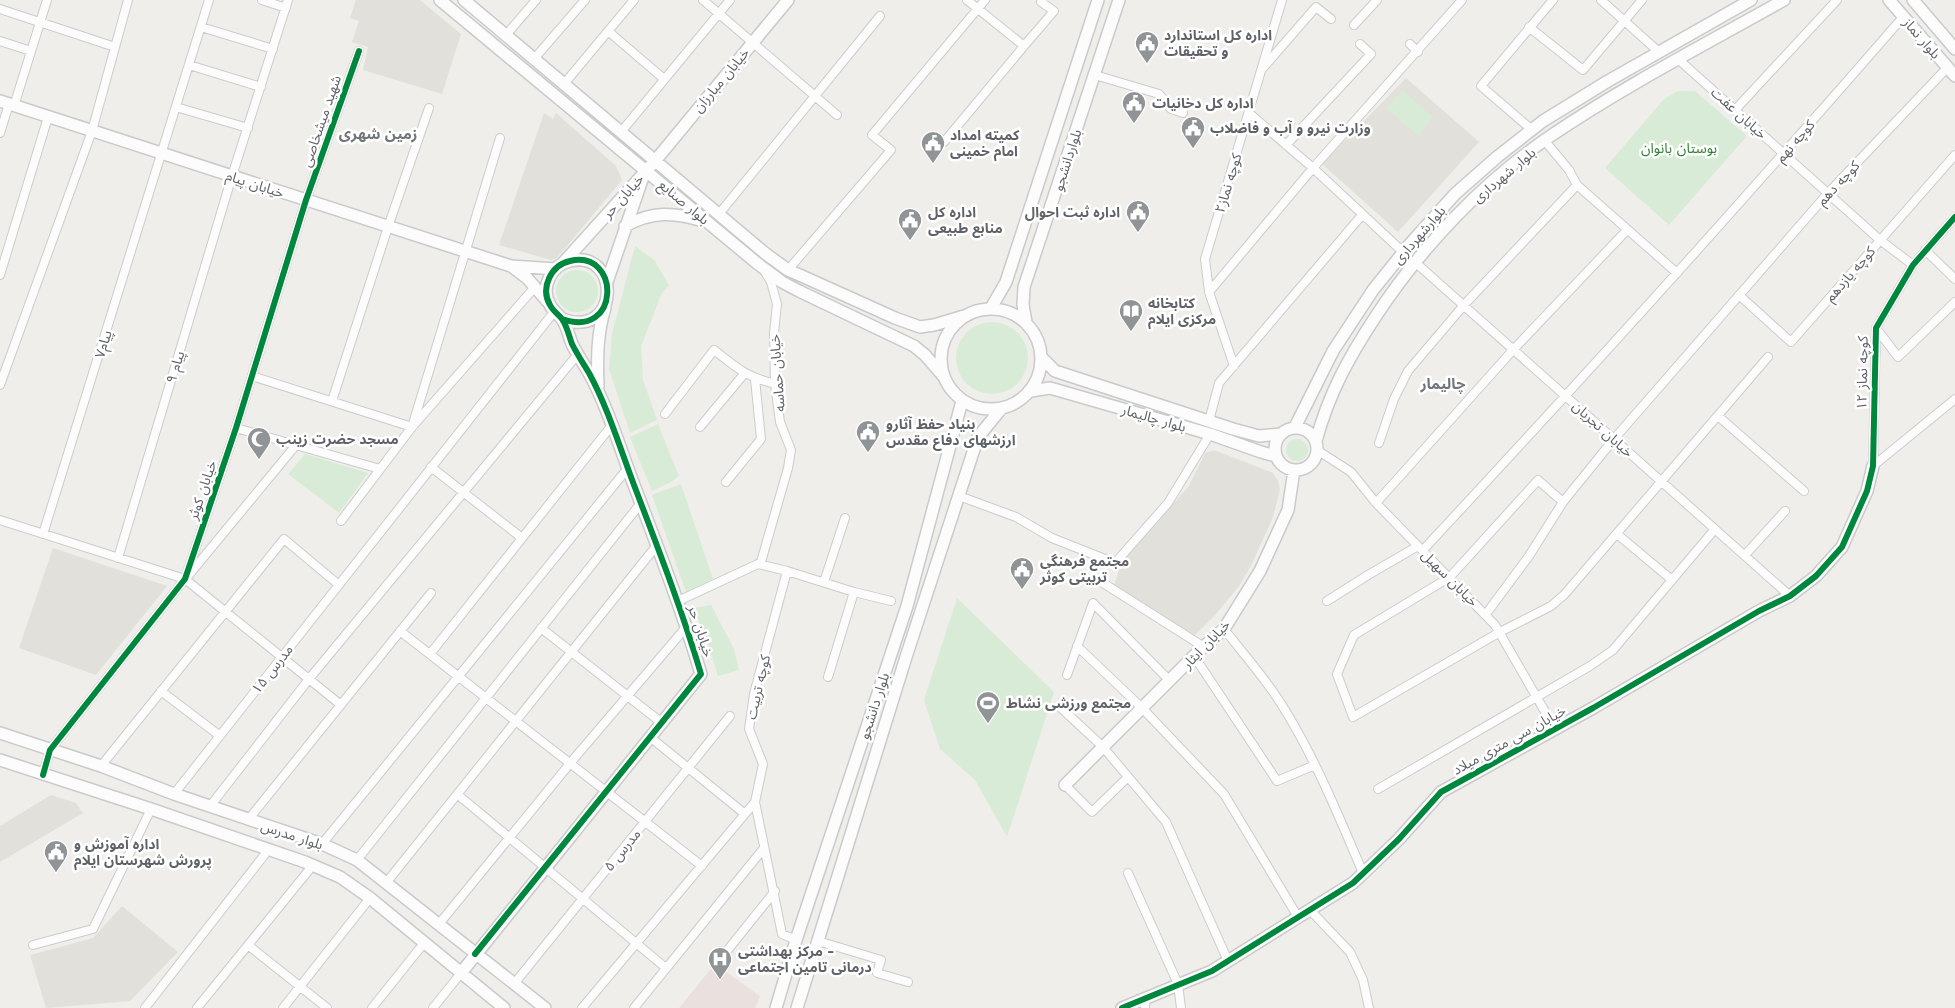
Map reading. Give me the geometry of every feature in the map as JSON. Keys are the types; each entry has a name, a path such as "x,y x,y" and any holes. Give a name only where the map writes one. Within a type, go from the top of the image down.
{"main road":[{"name":"بلوار صنایع","path":"440,0 763,268 782,282 799,291 914,346 925,355 944,377"},
{"name":"بلوار صنایع","path":"464,0 788,270 895,318 920,327 964,316"},
{"name":"خیابان مبارزان","path":"646,171 788,0"},
{"name":"بلواردانشجو","path":"992,308 1006,282 1098,0"},
{"name":"بلواردانشجو","path":"1026,322 1023,305 1024,287 1119,0"},
{"name":"بلوارشهرداری","path":"1295,427 1334,351 1374,290 1403,252 1455,194 1497,157 1543,121 1608,81 1752,0"},
{"name":"بلوار شهرداری","path":"1317,446 1324,413 1348,359 1387,300 1416,263 1466,207 1508,169 1545,141 1616,94 1784,0"},
{"name":"بلوار نماز","path":"1888,0 1951,72"},
{"name":"بلوار نماز","path":"1913,0 1955,50"},
{"name":"خیابان پیام","path":"8,104 511,266 559,266"},
{"name":"خیابان حر","path":"607,282 625,226 646,171"},
{"name":"خیابان حر","path":"559,266 646,171"},
{"path":"625,226 639,218 670,214 687,216 709,223"},
{"path":"1403,252 1416,263"},
{"path":"580,260 589,262 597,267 607,282 609,290 606,305 592,319 582,322 572,322 555,311 546,294 547,285 559,266 570,261 580,260"},
{"name":"خیابان پیام","path":"511,266 527,278 555,311"},
{"name":"خیابان حر","path":"598,390 597,355 599,325 606,305"},
{"path":"992,308 1016,314 1026,322 1038,339 1042,358 1039,376 1031,391 1022,399 1001,409 988,410 974,407 962,400 949,386 944,377 941,360 943,343 951,328 964,316 977,310 992,308"},
{"name":"خیابان حر","path":"461,973 701,674 678,601 598,390 555,311"},
{"name":"بلوار چالیمار","path":"1042,358 1055,371 1209,421 1259,436 1281,434"},
{"name":"بلوار چالیمار","path":"1031,391 1050,388 1210,434 1276,456"},
{"name":"بلوار دانشجو","path":"776,1008 796,940 907,606 962,400"},
{"name":"بلوار دانشجو","path":"797,1008 978,437 1001,409"},
{"path":"1295,427 1308,431 1317,446 1315,459 1311,464 1300,470 1283,466 1276,456 1275,444 1281,434 1295,427"},
{"name":"خیابان سی متری میلاد","path":"1122,1008 1145,1003 1178,984 1212,971 1228,962 1352,883 1399,839 1441,792 1555,729 1759,611 1790,596 1816,576 1842,547 1867,491 1872,466"},
{"name":"خیابان ایثار","path":"1065,785 1194,656 1224,629 1260,571 1288,510 1294,470"},
{"name":"بلوار مدرس","path":"0,733 101,766 174,794 322,844 357,860 544,1008"},
{"name":"بلوار مدرس","path":"0,760 151,808 313,865 340,877 370,898 500,1007"}],"street":[{"path":"0,133 8,104 31,51 47,0"},
{"path":"0,385 92,131 128,0"},
{"name":"پیام۷","path":"43,534 209,0"},
{"path":"262,0 287,4"},
{"path":"506,35 536,0"},
{"path":"534,59 585,0"},
{"path":"564,84 634,0"},
{"path":"704,0 837,115"},
{"path":"621,132 730,0"},
{"path":"968,0 1024,46"},
{"path":"788,270 891,150 872,135 985,0"},
{"path":"944,142 1054,11 1041,2 1042,0"},
{"name":"کوچه نماز۲","path":"1234,366 1209,292 1205,259 1282,0"},
{"path":"1354,25 1377,0"},
{"path":"1209,292 1313,168 1395,78 1462,0"},
{"path":"1532,130 1481,86 1553,0"},
{"path":"1601,0 1659,52"},
{"path":"1529,27 1583,70 1642,0"},
{"path":"1735,110 1837,0"},
{"name":"پیام ۹","path":"118,558 232,176 287,4"},
{"path":"1262,70 1316,6 1331,19"},
{"path":"0,9 115,47"},
{"path":"719,214 880,16"},
{"name":"کوچه نهم","path":"1327,601 1368,574 1420,548 1566,396 1785,154 1903,17"},
{"path":"201,26 273,48"},
{"path":"608,31 664,80"},
{"path":"0,40 31,51"},
{"path":"1286,145 1371,54 1360,44"},
{"path":"1410,44 1418,52"},
{"name":"شهید میشخاصی","path":"306,200 359,51"},
{"name":"خیابان عفت","path":"1678,59 1829,192 1880,240 1912,265"},
{"path":"189,65 261,87"},
{"name":"کوچه دهم","path":"1486,614 1528,556 1563,502 1614,439 1829,192 1951,72"},
{"path":"1095,75 1159,94 1171,110 1183,113"},
{"path":"176,107 248,128"},
{"path":"332,401 388,226 429,108"},
{"path":"1249,113 1313,168 1403,252"},
{"path":"0,276 48,117"},
{"path":"412,427 464,251 500,138"},
{"path":"1545,141 1569,170 1577,185 1677,273"},
{"name":"کوچه یازدهم","path":"1739,295 1791,342 1955,155"},
{"path":"1380,443 1394,399 1408,371 1464,305 1577,185"},
{"name":"خیابان کوثر","path":"50,750 185,579 236,428 306,200"},
{"path":"1209,421 1219,383 1362,215"},
{"name":"کوچه نماز ۱۲","path":"1872,466 1876,328 1912,265 1955,217"},
{"path":"1376,503 1513,350 1627,230"},
{"path":"1925,250 1955,279"},
{"name":"خیابان تجریان","path":"1416,263 1790,596"},
{"name":"خیابان حماسه","path":"758,564 761,562 792,450 780,422 775,384 774,333 777,304 771,282 763,268"},
{"path":"341,521 412,427 535,287"},
{"path":"1876,328 1898,357 1955,302"},
{"name":"مدرس ۱۵","path":"174,794 555,311"},
{"path":"665,414 714,350 744,374 775,384"},
{"path":"211,805 309,679 578,354"},
{"path":"1563,502 1538,480 1450,577 1354,635 1337,674 1352,717 1500,632 1551,606 1564,595 1768,357"},
{"path":"700,427 744,374"},
{"path":"252,376 412,427"},
{"path":"726,482 762,439 755,379"},
{"path":"1872,466 1955,399"},
{"path":"1718,416 1804,491"},
{"path":"430,654 612,425"},
{"path":"236,428 380,469"},
{"path":"959,496 1016,517 1052,538 1115,563 1168,503 1210,434"},
{"path":"185,579 296,445"},
{"name":"خیابان سهیل","path":"1317,446 1352,472 1376,503 1486,614 1500,632 1555,729"},
{"path":"431,467 522,538"},
{"path":"322,844 628,468"},
{"path":"357,860 641,503"},
{"path":"1745,555 1786,511"},
{"path":"824,582 845,518"},
{"path":"0,520 185,579 341,704"},
{"path":"1378,789 1590,666 1613,650 1715,529"},
{"path":"1617,534 1672,580"},
{"path":"101,766 284,539 339,585"},
{"path":"386,883 657,545"},
{"path":"678,601 758,564 891,601"},
{"name":"کوچه تربیت","path":"787,571 754,694 749,729 763,764 756,802 764,848 775,890 782,934 796,940"},
{"path":"1103,583 1204,647"},
{"path":"828,677 854,592"},
{"path":"248,820 431,593"},
{"path":"1067,675 1092,603 1170,681"},
{"path":"439,924 627,695 687,626"},
{"path":"541,628 662,723"},
{"path":"1224,629 1277,698 1315,765 1363,873"},
{"path":"400,630 702,866"},
{"path":"1078,646 1142,708 1224,794 1298,917"},
{"path":"1194,656 1277,781 1315,765"},
{"path":"161,691 220,736"},
{"path":"1060,708 1103,747 1166,822 1228,962"},
{"name":"مدرس ۵","path":"514,984 730,716"},
{"path":"650,737 745,814"},
{"path":"43,775 50,750"},
{"path":"1065,785 1092,812 1128,777"},
{"path":"457,794 666,968"},
{"path":"582,1008 756,802"},
{"path":"33,945 93,929 151,808"},
{"path":"634,1008 764,848"},
{"path":"145,1008 269,849"},
{"path":"197,1008 313,865"},
{"path":"1128,873 1178,984 1181,1008"},
{"path":"718,962 775,890"},
{"path":"283,1008 370,898"},
{"path":"1310,910 1350,952 1363,980 1369,1008"},
{"path":"818,941 881,960 877,973 908,982"},
{"path":"372,1008 424,943"},
{"path":"248,945 327,1008"},
{"path":"433,1008 461,973"}],"shaded area":[{"path":"356,0 420,0 461,34 442,94 363,70 368,47 352,42 359,21 350,18"},
{"path":"1406,78 1479,142 1398,232 1322,164"},
{"path":"544,113 553,119 556,113 616,166 622,180 557,258 551,260 499,245"},
{"path":"1214,450 1273,473 1280,489 1273,517 1252,564 1239,586 1217,613 1193,637 1114,586 1124,553 1152,528 1189,486 1205,453"},
{"path":"53,548 167,586 96,675 19,648"},
{"path":"51,795 76,803 83,813 0,862 0,826"},
{"path":"122,906 178,952 130,1001 46,1008 30,955 93,938"},
{"name":"مرکز بهداشتی - درمانی تامین اجتماعی","path":"715,964 760,996 755,1008 679,1008"}],"green space":[{"path":"1402,90 1433,117 1418,136 1386,108"},
{"name":"بوستان بانوان","path":"1678,91 1695,91 1747,136 1669,225 1605,168 1664,99"},
{"path":"635,246 654,260 669,285 662,293 641,346 643,380 657,420 630,433 609,369 612,334"},
{"path":"577,270 592,276 598,291 592,306 577,312 562,306 556,291 562,276"},
{"path":"992,322 1006,325 1018,332 1025,344 1028,358 1025,372 1018,384 1006,391 992,394 978,391 966,384 959,372 956,358 959,344 966,332 978,325"},
{"path":"658,424 679,476 652,491 630,437"},
{"path":"1297,439 1305,442 1308,450 1305,458 1297,461 1289,458 1286,450 1289,442"},
{"path":"305,454 368,473 339,513 288,474"},
{"path":"681,484 713,579 686,592 652,495"},
{"name":"مجتمع ورزشی نشاط","path":"957,598 1054,692 1007,837 975,780 940,749 924,700"},
{"path":"711,605 734,649 739,670 718,676 706,638 693,608"}],"cycle path":[{"path":"43,775 50,750 185,579 236,428 306,200 359,51"},
{"path":"1122,1008 1212,971 1353,883 1399,839 1441,792 1593,708 1759,611 1790,596 1816,576 1842,547 1867,491 1873,466 1876,328 1913,265 1955,217"},
{"path":"475,954 701,674 686,626 608,414 596,386 572,344 564,322 551,307 547,298 546,292 549,278 557,267 570,261 587,261 599,268 605,280 607,293 604,307 595,317 581,322 562,319"}],"place":[{"name":"اداره کل استاندارد و تحقیقات","path":"1147,64"},
{"name":"اداره کل دخانیات","path":"1134,124"},
{"name":"وزارت نیرو و آب و فاضلاب","path":"1193,149"},
{"name":"کمیته امداد امام خمینی","path":"933,164"},
{"name":"اداره ثبت احوال","path":"1138,233"},
{"name":"اداره کل منابع طبیعی","path":"910,241"},
{"name":"کتابخانه مرکزی ایلام","path":"1131,332"},
{"name":"بنیاد حفظ آثارو ارزشهای دفاع مقدس","path":"868,453"},
{"name":"مسجد حضرت زینب","path":"259,460"},
{"name":"مجتمع فرهنگی تربیتی کوثر","path":"1022,590"},
{"name":"مجتمع ورزشی نشاط","path":"988,724"},
{"name":"اداره آموزش و پرورش شهرستان ایلام","path":"56,873"},
{"name":"مرکز بهداشتی - درمانی تامین اجتماعی","path":"720,980"}],"district":[{"name":"زمین شهری","path":"378,134"},
{"name":"چالیمار","path":"1443,384"}]}
